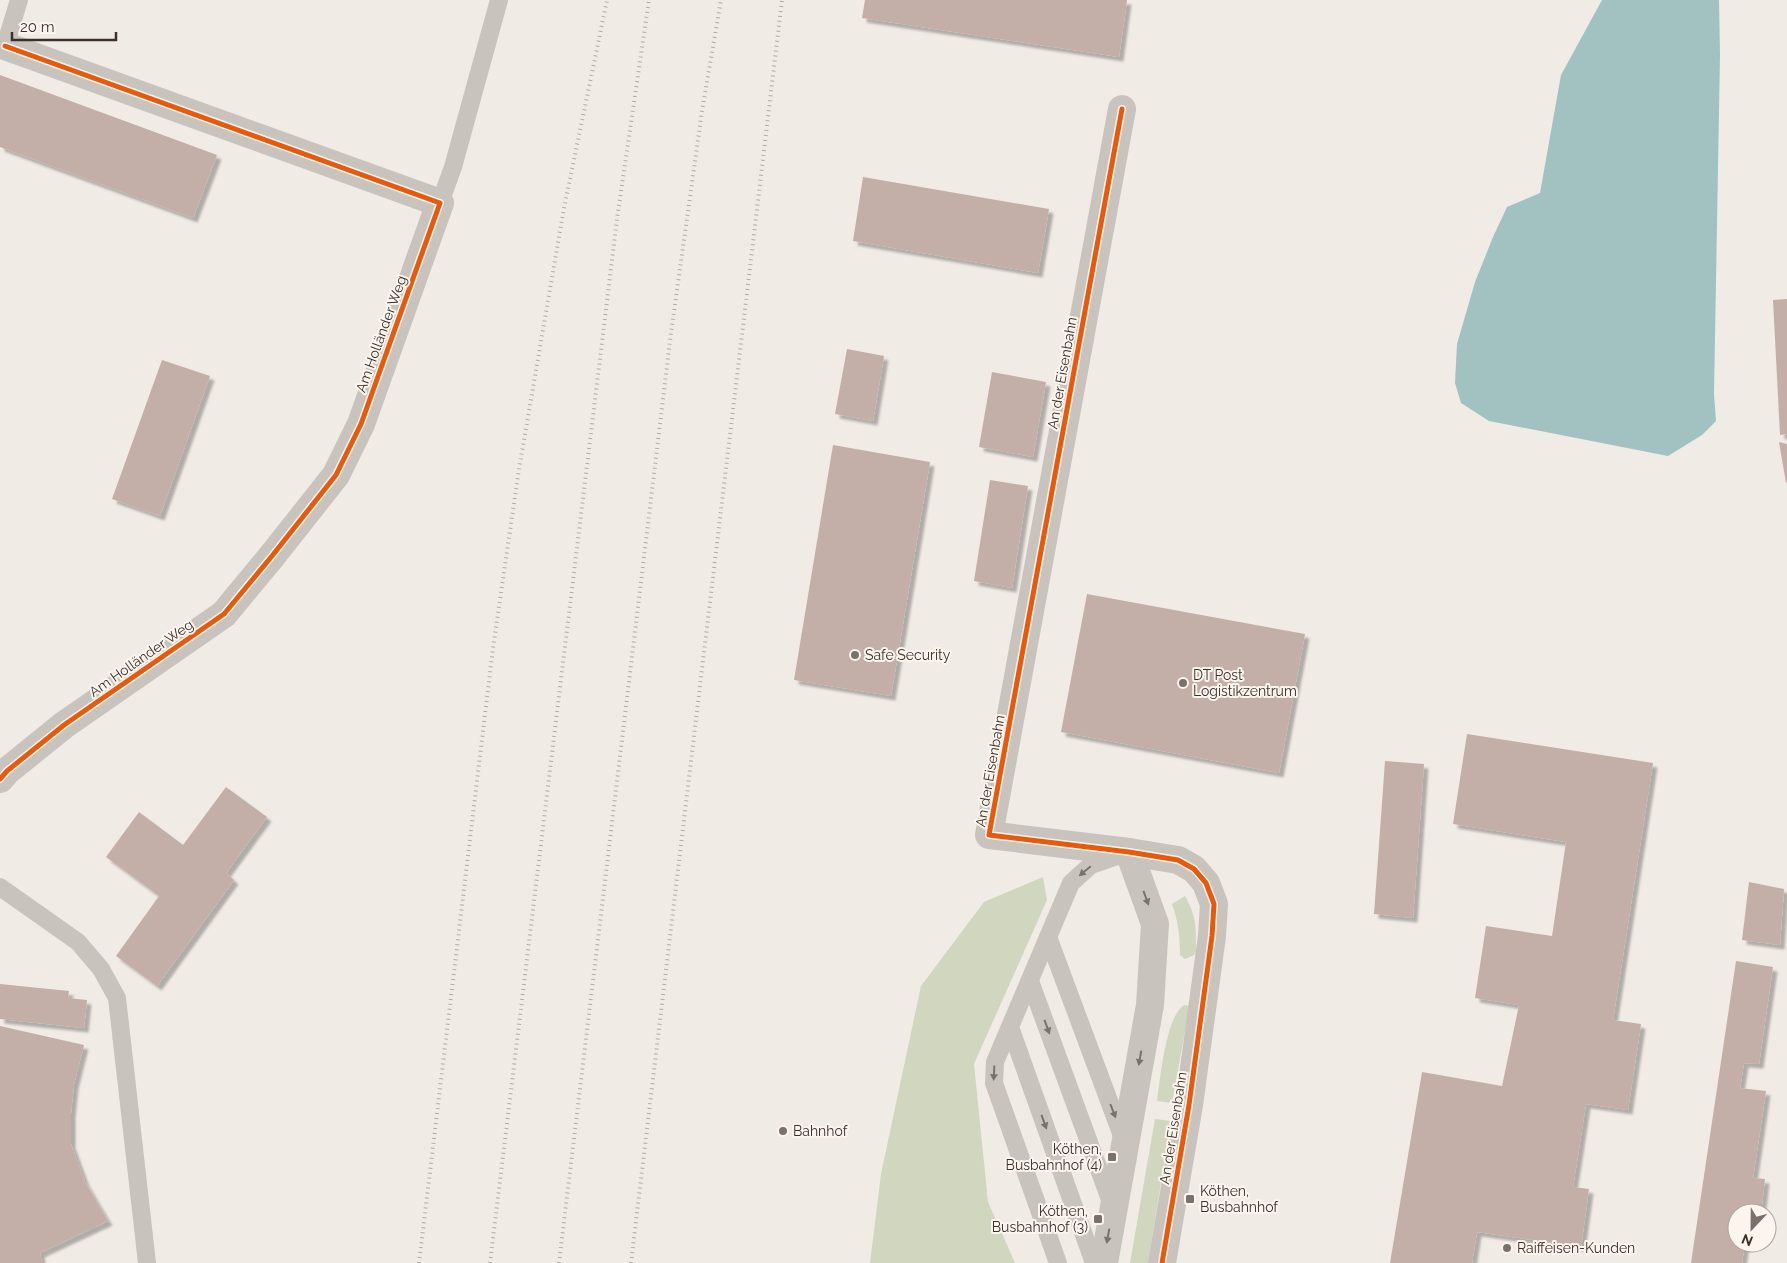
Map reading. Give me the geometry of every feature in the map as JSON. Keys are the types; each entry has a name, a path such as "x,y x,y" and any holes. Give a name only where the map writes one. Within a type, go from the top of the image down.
{"street":[{"path":"5,46 440,203"},
{"name":"An der Eisenbahn","path":"1122,109 989,835 1130,852 1178,860 1194,869 1206,883 1214,904 1212,936 1189,1105 1162,1263"},
{"name":"Am Holländer Weg","path":"0,779 7,771 64,725 224,614 336,475 361,424 440,203"},
{"path":"1104,1263 1150,1005 1155,924 1130,852"}],"lane":[{"path":"5,46 19,0"},
{"path":"440,203 453,167 499,0"},
{"path":"1058,1263 994,1083 995,1062 1071,883 1091,866 1130,852"},
{"path":"0,887 78,942 100,969 117,998 147,1263"},
{"path":"1048,937 1125,1144"},
{"path":"1030,981 1113,1208"},
{"path":"1010,1027 1094,1263"}],"green space":[{"path":"1043,877 1047,900 974,1064 988,1202 1015,1263 870,1263 881,1174 921,986 984,902"},
{"path":"1185,896 1194,917 1196,952 1185,959 1180,955 1180,941 1172,904"},
{"path":"1185,1005 1189,1006 1189,1009 1172,1103 1157,1101 1162,1064 1169,1034 1178,1011"},
{"path":"1155,1119 1171,1121 1148,1263 1130,1263"}],"water":[{"path":"1602,0 1719,0 1720,55 1714,394 1716,421 1702,435 1668,456 1489,421 1461,403 1455,383 1457,344 1475,282 1507,207 1540,193 1561,75"}],"building":[{"path":"865,0 1127,0 1119,57 862,18"},
{"path":"0,75 217,155 193,218 0,147"},
{"path":"863,177 1049,209 1038,273 853,241"},
{"path":"1787,299 1787,434 1780,435 1773,300"},
{"path":"847,349 884,356 873,421 835,414"},
{"path":"162,360 210,376 160,516 112,499"},
{"path":"992,372 1046,382 1033,457 979,447"},
{"path":"1779,442 1787,444 1786,483"},
{"path":"833,445 930,462 891,696 794,680"},
{"path":"990,480 1028,486 1012,588 974,581"},
{"name":"DT Post Logistikzentrum","path":"1087,594 1305,634 1279,773 1061,732"},
{"path":"1467,734 1653,763 1613,1020 1641,1024 1628,1110 1586,1104 1573,1187 1589,1189 1581,1247 1477,1232 1472,1263 1390,1263 1422,1072 1502,1086 1519,1005 1475,998 1486,926 1552,936 1566,842 1453,824"},
{"path":"1385,761 1424,764 1413,918 1374,914"},
{"path":"226,787 267,817 226,873 234,880 157,986 116,956 159,896 106,857 139,812 183,845"},
{"path":"1749,882 1784,889 1780,945 1742,940"},
{"path":"1736,961 1773,967 1759,1064 1744,1063 1740,1088 1766,1091 1753,1178 1765,1179 1762,1203 1727,1203 1727,1253 1744,1253 1742,1263 1691,1263"},
{"path":"0,984 69,991 68,998 87,1000 84,1028 0,1019"},
{"path":"0,1026 84,1045 74,1084 71,1113 71,1144 85,1182 108,1221 40,1253 42,1263 0,1263"}],"railway":[{"path":"419,1263 493,648 519,469 564,208 607,0"},
{"path":"490,1263 617,219 649,0"},
{"path":"559,1263 671,333 702,111 721,0"},
{"path":"631,1263 782,0"}],"cycle path":[{"path":"0,779 7,771 64,725 224,614 336,475 361,424 440,203 5,46"},
{"path":"1122,109 989,835 1129,852 1178,860 1194,869 1206,883 1214,904 1212,936 1189,1105 1162,1263"}],"place":[{"name":"Safe Security","path":"855,655"},
{"name":"DT Post Logistikzentrum","path":"1183,683"},
{"name":"Bahnhof","path":"783,1131"},
{"name":"Köthen, Busbahnhof (4)","path":"1112,1157"},
{"name":"Köthen, Busbahnhof","path":"1190,1199"},
{"name":"Köthen, Busbahnhof (3)","path":"1098,1219"},
{"name":"Raiffeisen-Kunden","path":"1507,1248"}]}
